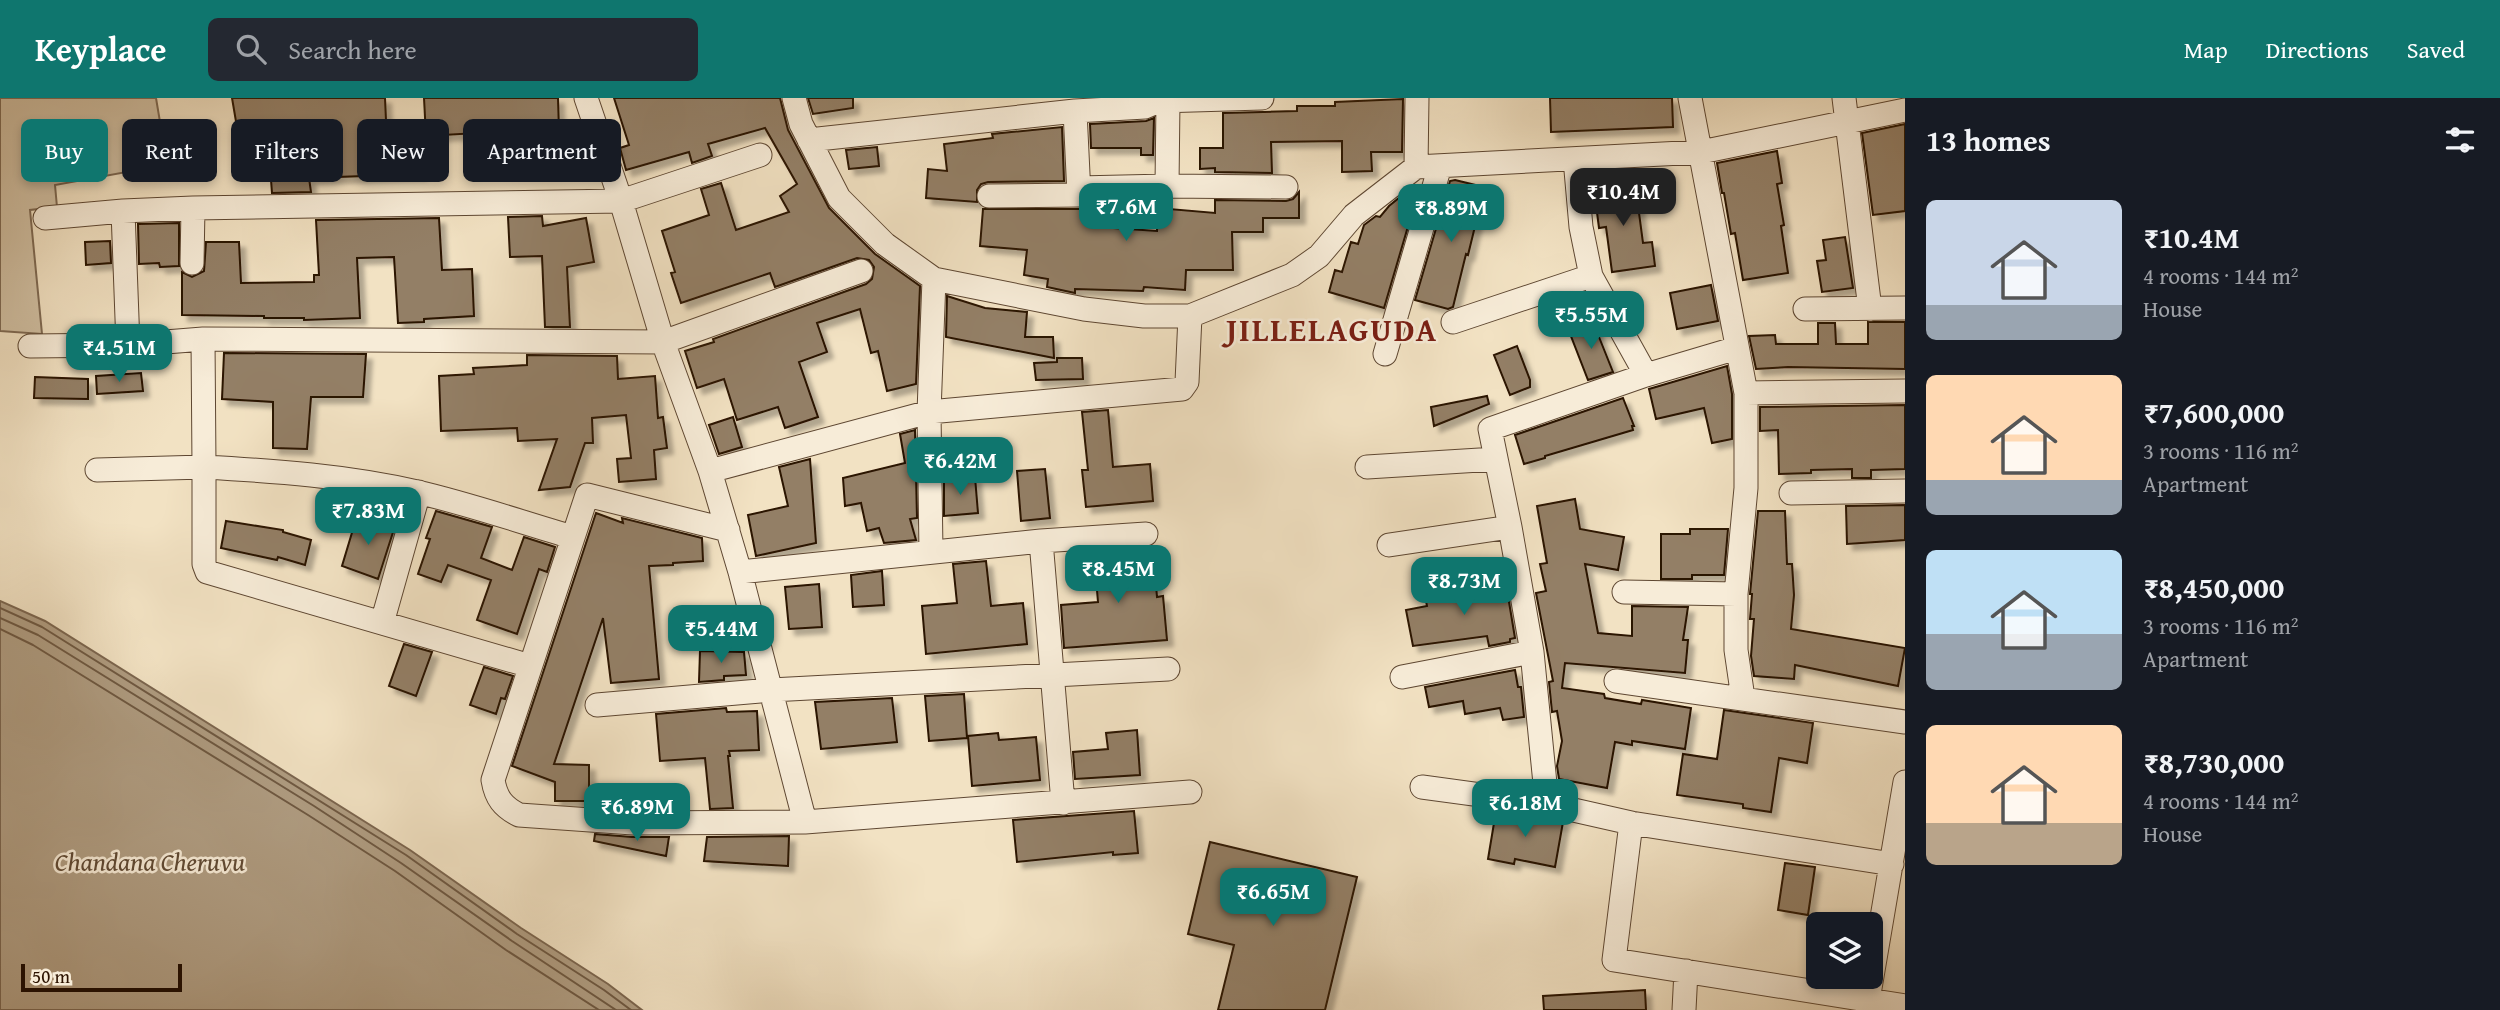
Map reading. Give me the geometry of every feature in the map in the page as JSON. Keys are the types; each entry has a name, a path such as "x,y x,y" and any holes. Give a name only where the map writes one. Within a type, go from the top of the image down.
{"street":[{"path":"586,98 621,201 663,342 710,471 740,572 806,822"},
{"path":"794,98 801,124 839,198 885,244 934,279 1084,309 1144,316 1190,316 1292,275 1319,256 1354,215 1416,167 1701,152 1905,110"},
{"path":"809,140 1075,111 1145,107 1162,100 1262,98"},
{"path":"1416,167 1417,98"},
{"path":"1690,98 1745,393 1746,488 1736,594 1736,650 1743,698"},
{"path":"1844,98 1870,309"},
{"path":"1162,100 1167,186"},
{"path":"989,196 1079,195 1075,111"},
{"path":"45,218 193,208 621,201 760,155"},
{"path":"1575,159 1581,227 1591,275 1646,374"},
{"path":"1385,354 1440,166"},
{"path":"1078,188 1286,187"},
{"path":"192,263 193,208"},
{"path":"123,211 128,345"},
{"path":"30,346 128,345 203,339 663,342 861,271"},
{"path":"1453,322 1591,275"},
{"path":"931,552 929,412 934,279"},
{"path":"1805,309 1905,309"},
{"path":"710,471 929,412 1182,389 1187,382 1190,316"},
{"path":"203,339 204,564 207,572 530,666"},
{"path":"1548,804 1532,652 1490,429 1646,374 1737,348"},
{"path":"1745,393 1905,391"},
{"path":"1367,467 1496,459"},
{"path":"97,470 204,467 303,473 419,492 572,537"},
{"path":"1791,493 1905,491"},
{"path":"382,623 419,492"},
{"path":"727,530 587,495 504,754 493,780 495,792 506,808 519,815 608,822 806,822 1190,792"},
{"path":"1389,545 1510,527"},
{"path":"740,572 1041,541 1146,534"},
{"path":"1041,541 1063,803"},
{"path":"1623,592 1736,594"},
{"path":"1402,677 1532,652"},
{"path":"597,705 771,691 1168,669"},
{"path":"1616,681 1905,722"},
{"path":"1868,1000 1905,782"},
{"path":"1422,787 1548,804 1631,822 1892,864"},
{"path":"1631,822 1614,960 1905,1006"},
{"path":"1684,1010 1686,971"}],"shaded area":[{"path":"0,98 156,98 160,119 122,119 122,173 108,175 108,119 21,119 21,182 72,182 55,185 57,207 30,210 42,334 0,331"}],"water":[{"name":"Chandana Cheruvu","path":"0,601 45,621 410,850 521,928 608,984 642,1010 0,1010"}],"building":[{"path":"232,98 385,98 386,119 357,119 357,176 343,177 343,119 236,119"},
{"path":"424,98 558,98 559,119 463,119 463,134 449,135 449,119 425,119"},
{"path":"614,98 780,98 788,130 829,208 875,254 920,286 916,384 887,391 878,351 871,353 860,309 817,323 827,352 799,362 818,417 785,428 778,407 737,420 724,379 697,388 685,351 866,284 872,279 874,267 869,260 857,258 775,287 770,273 681,303 671,273 675,272 662,231 709,215 701,189 721,183 736,230 789,212 780,196 797,184 765,128 708,144 712,156 692,163 689,152 626,170 621,148 629,145"},
{"path":"808,98 853,98 853,108 813,114"},
{"path":"1550,98 1672,98 1673,127 1551,132"},
{"path":"1403,99 1402,152 1371,152 1372,171 1342,172 1342,141 1271,142 1272,173 1215,172 1215,168 1200,169 1200,148 1223,148 1223,113 1297,111 1297,106 1335,106 1335,102"},
{"path":"1154,118 1153,155 1141,155 1141,148 1091,148 1090,124 1146,121"},
{"path":"1905,124 1905,211 1873,215 1862,133"},
{"path":"1062,127 1064,181 988,182 981,184 977,190 977,202 926,198 928,169 947,171 944,144 993,138 992,134"},
{"path":"877,147 879,166 849,169 846,150"},
{"path":"1777,151 1782,183 1777,184 1788,273 1743,280 1735,233 1731,234 1717,163"},
{"path":"1450,181 1488,188 1482,215 1478,214 1468,255 1466,254 1453,307 1448,309 1415,300"},
{"path":"271,182 310,182 311,192 272,193"},
{"path":"1635,183 1643,243 1652,242 1655,266 1612,272 1606,227 1599,228 1594,189"},
{"path":"1419,189 1384,308 1329,292 1335,270 1342,272 1351,242 1358,244 1364,225 1376,216 1380,217 1405,193"},
{"path":"1299,192 1299,218 1263,218 1263,232 1232,232 1233,270 1186,270 1185,290 1144,287 1143,291 1075,289 1075,293 1047,287 1048,279 1024,275 1027,250 980,246 983,209 1079,209 1087,207 1091,202 1114,201 1114,228 1157,231 1158,208 1215,213 1215,200 1286,201 1293,199"},
{"path":"542,216 543,226 586,218 594,262 567,267 570,327 545,327 542,256 510,257 508,217"},
{"path":"439,218 442,270 472,269 474,316 398,323 394,257 357,258 360,318 304,320 264,316 182,315 182,272 192,277 204,271 206,242 239,242 241,283 314,282 314,275 319,275 316,220"},
{"path":"179,223 179,266 139,264 138,224"},
{"path":"1845,237 1853,288 1822,292 1817,261 1826,260 1823,240"},
{"path":"110,241 111,263 86,265 85,242"},
{"path":"1711,285 1718,321 1677,329 1670,293"},
{"path":"947,296 985,308 1027,312 1025,337 1053,337 1054,358 946,337"},
{"path":"1593,322 1613,372 1588,380 1569,331"},
{"path":"1868,322 1905,322 1905,369 1756,369 1749,336 1775,335 1776,344 1818,344 1818,323 1835,323 1836,344 1868,344"},
{"path":"1517,346 1530,380 1530,387 1510,395 1494,355"},
{"path":"224,353 366,354 363,397 311,397 307,449 273,448 273,402 222,399"},
{"path":"527,355 617,356 618,379 655,376 658,418 663,417 667,448 654,450 656,479 619,482 617,459 631,458 626,415 592,418 593,443 585,443 570,487 539,490 557,439 518,441 517,428 441,431 439,376 474,374 473,368 527,365"},
{"path":"1057,358 1082,358 1083,379 1036,380 1034,363 1057,362"},
{"path":"1727,366 1732,394 1732,439 1712,443 1704,408 1656,419 1649,389"},
{"path":"141,373 143,391 97,394 96,376"},
{"path":"35,377 88,379 88,399 34,398"},
{"path":"1487,396 1489,404 1434,426 1431,407"},
{"path":"1623,398 1634,426 1633,430 1524,464 1515,435"},
{"path":"1905,405 1905,469 1871,470 1871,478 1852,478 1852,469 1779,474 1778,430 1760,431 1760,407"},
{"path":"1108,410 1113,467 1150,464 1153,501 1086,507 1082,470 1088,470 1082,412"},
{"path":"733,417 742,447 719,454 709,425"},
{"path":"915,430 917,518 910,519 916,540 884,543 879,528 867,531 861,503 845,506 843,478 905,463 900,434"},
{"path":"810,459 816,543 756,556 748,515 788,506 779,467"},
{"path":"1045,469 1050,518 1021,521 1017,471"},
{"path":"975,477 978,513 944,516 944,480"},
{"path":"1575,499 1580,529 1624,537 1618,570 1585,564 1598,633 1632,636 1632,606 1688,607 1683,640 1688,640 1685,673 1565,663 1562,688 1604,694 1605,698 1641,704 1642,700 1691,708 1685,749 1632,741 1632,745 1615,742 1607,788 1559,779 1557,766 1562,741 1557,711 1552,712 1549,682 1553,681 1536,593 1546,591 1540,564 1547,563 1537,506"},
{"path":"1905,505 1905,540 1847,544 1846,506"},
{"path":"436,511 492,527 481,558 512,570 524,537 555,547 547,572 539,569 517,634 477,620 491,580 448,565 441,582 418,574 430,539 426,538"},
{"path":"1758,511 1785,511 1787,564 1792,564 1794,595 1791,629 1905,648 1898,686 1795,665 1794,679 1754,676 1751,656 1754,619 1750,619 1750,594"},
{"path":"596,513 623,523 622,518 702,538 703,561 649,566 659,679 611,683 603,618 554,764 589,765 589,801 555,801 555,782 512,766"},
{"path":"357,516 394,529 378,579 342,566"},
{"path":"226,521 283,530 311,540 305,565 278,557 277,560 221,548"},
{"path":"1690,529 1728,529 1724,575 1661,579 1661,534 1690,534"},
{"path":"1153,550 1157,597 1163,596 1167,640 1064,648 1061,605 1098,602 1094,555"},
{"path":"986,561 991,606 1023,603 1027,644 926,654 922,606 957,603 953,564"},
{"path":"882,571 884,605 853,607 851,575"},
{"path":"819,584 822,627 789,629 785,587"},
{"path":"1506,584 1515,638 1510,639 1510,642 1489,646 1487,636 1413,646 1406,610 1427,606 1426,601 1458,595 1457,590"},
{"path":"404,644 432,652 416,696 389,686"},
{"path":"700,651 744,652 746,675 724,676 724,680 699,682"},
{"path":"484,667 513,676 496,714 470,705"},
{"path":"1515,670 1518,687 1521,687 1524,717 1503,720 1500,708 1465,714 1463,701 1429,707 1425,687"},
{"path":"964,694 967,738 929,741 925,696"},
{"path":"892,698 897,742 821,749 815,702"},
{"path":"726,708 727,712 757,711 759,750 729,751 733,808 710,809 705,758 660,761 656,714"},
{"path":"1724,710 1813,723 1807,763 1779,758 1771,812 1743,808 1743,804 1677,795 1683,754 1717,759"},
{"path":"1137,730 1140,775 1075,779 1073,752 1108,749 1106,733"},
{"path":"998,733 999,740 1036,737 1040,780 972,786 968,736"},
{"path":"1134,811 1138,853 1113,855 1113,852 1017,862 1013,820"},
{"path":"1496,811 1563,822 1555,867 1515,859 1514,864 1488,859"},
{"path":"595,834 669,837 666,856 594,841"},
{"path":"789,836 788,866 704,861 707,837"},
{"path":"1210,842 1357,877 1325,1010 1218,1010 1234,945 1188,934"},
{"path":"1785,863 1815,867 1808,912 1806,915 1778,910"},
{"path":"1645,990 1646,1010 1544,1010 1543,996"}],"district":[{"name":"JILLELAGUDA","path":"1332,329"}]}
